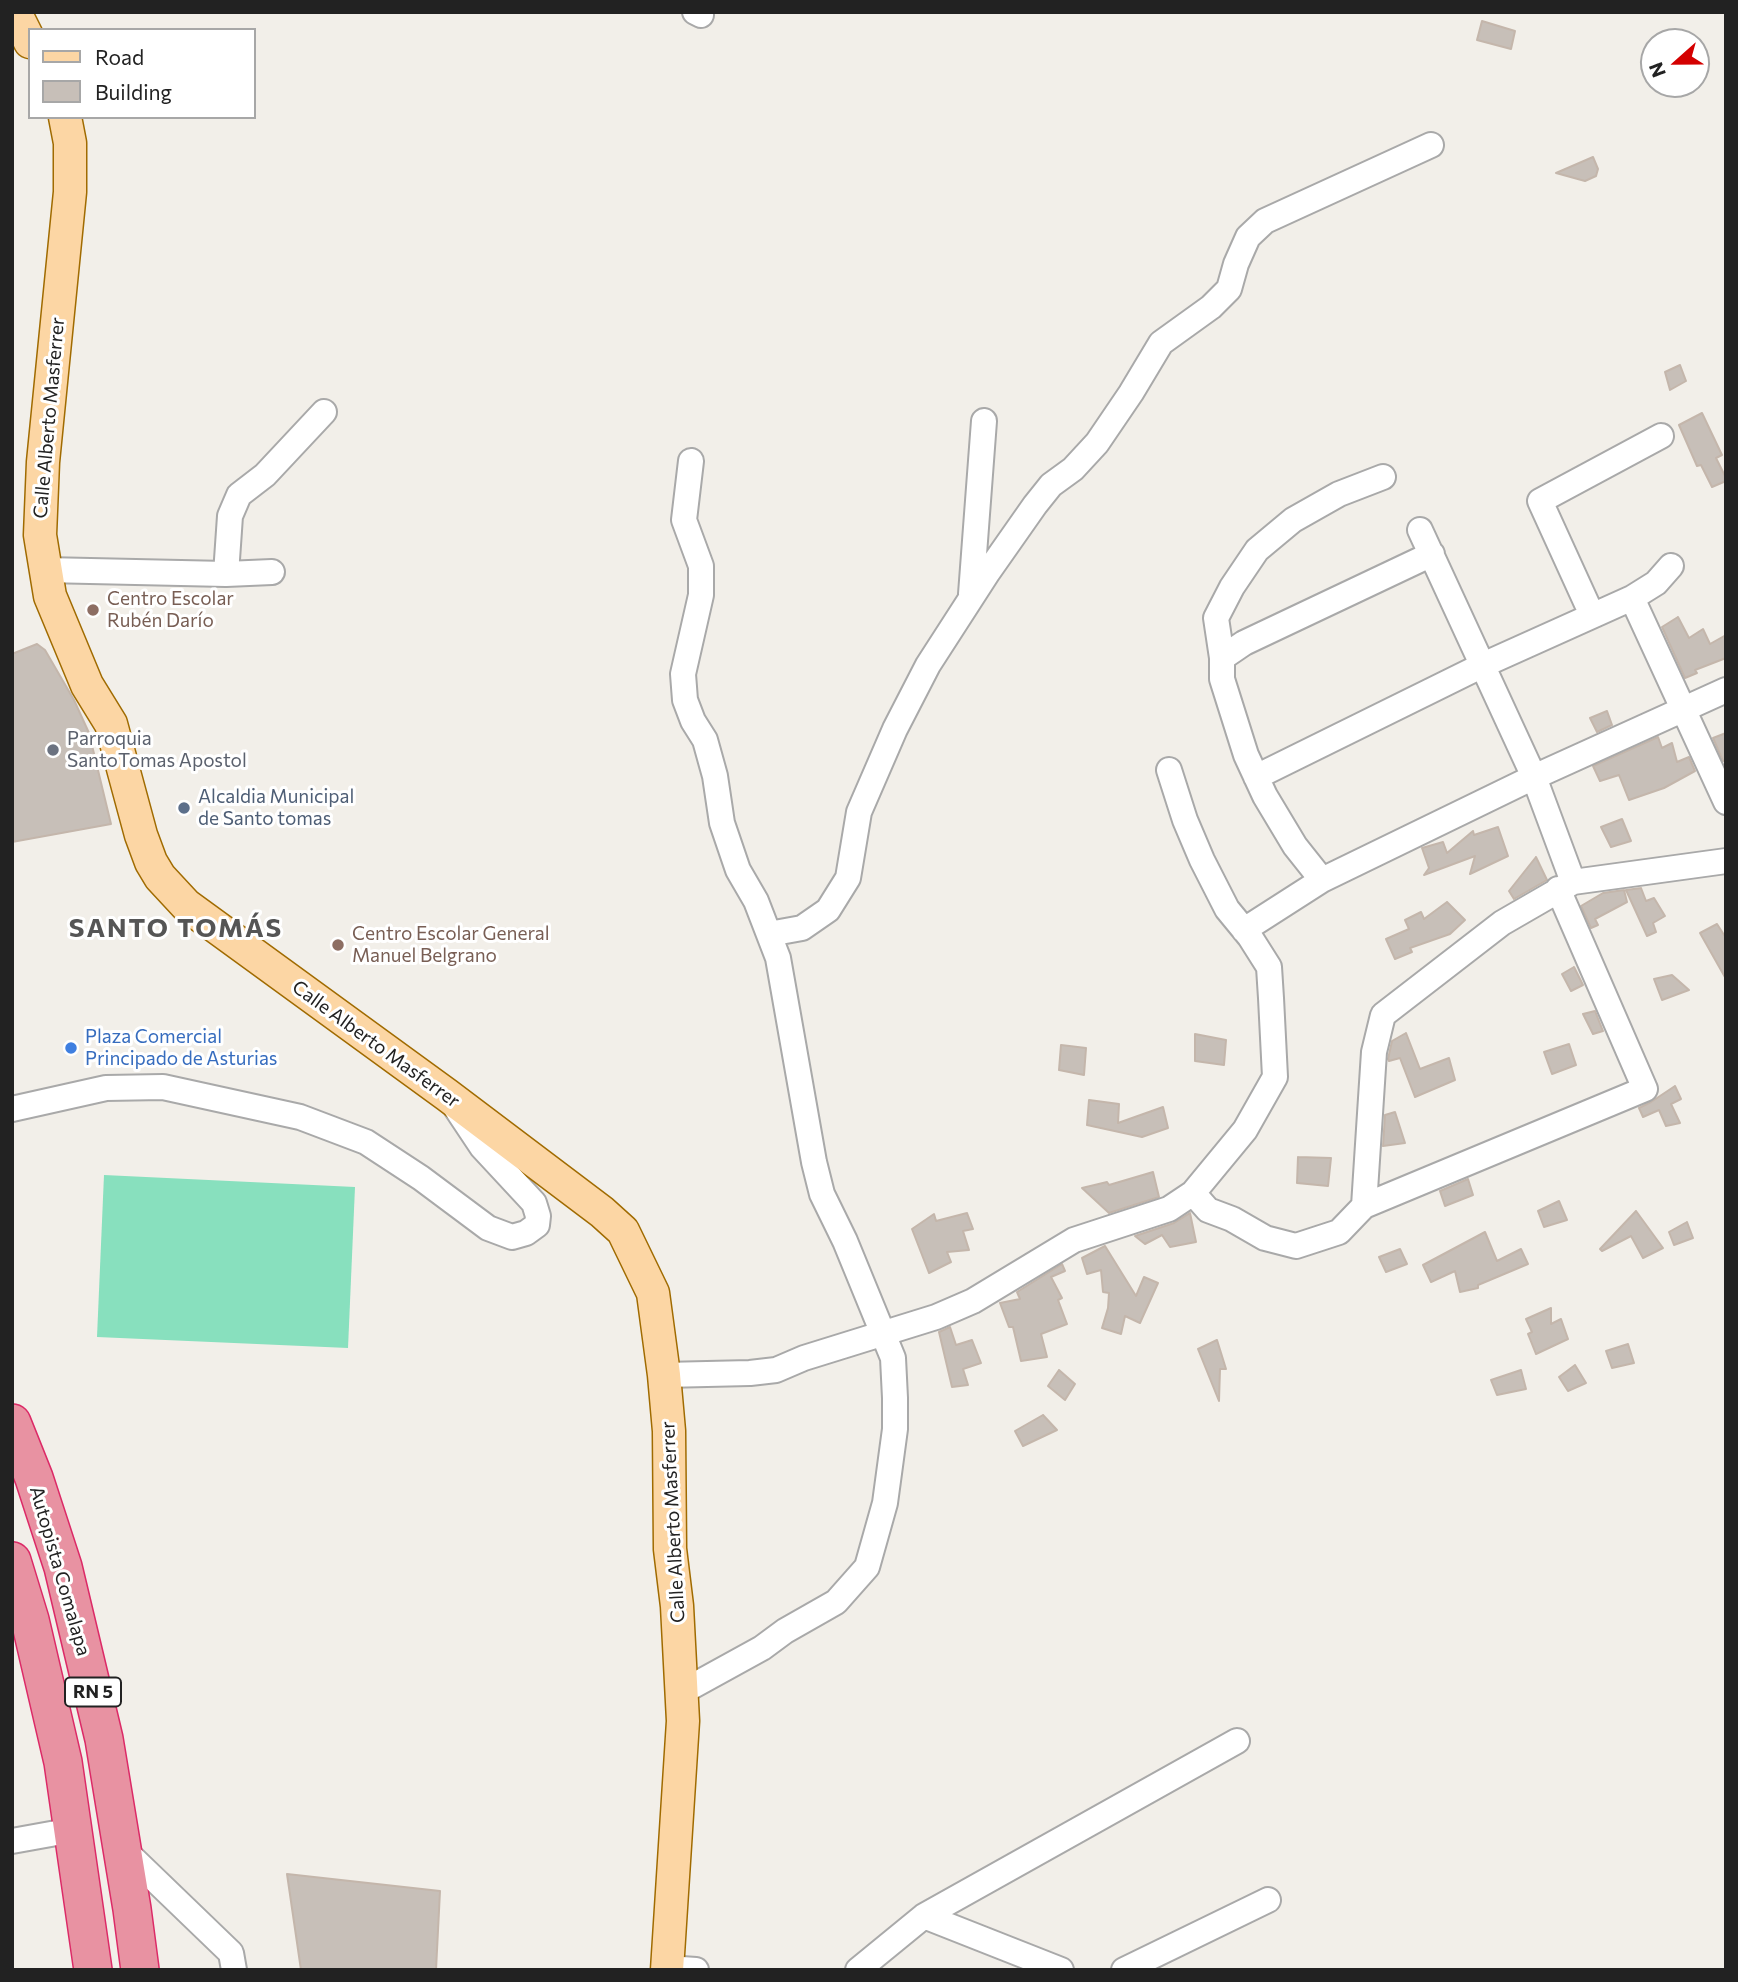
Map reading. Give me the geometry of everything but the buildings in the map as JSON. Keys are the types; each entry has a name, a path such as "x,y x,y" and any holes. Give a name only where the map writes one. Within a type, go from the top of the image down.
{"highway":[{"name":"Autopista Comalapa","path":"12,1423 34,1478 63,1567 104,1739 140,1970"},
{"name":"RN 5","path":"12,1561 30,1620 64,1762 93,1970"}],"main road":[{"path":"15,12 28,37"},
{"name":"Calle Alberto Masferrer","path":"65,119 70,143 70,192 43,462 40,535 50,596 87,685 111,724 151,862 160,877 186,905 447,1095 602,1212 623,1231 653,1293 664,1375 670,1549 677,1606 682,1692 677,1969"}],"street":[{"path":"769,934 802,928 828,910 848,878 859,812 895,729 928,665 971,598 1051,485 1073,469 1097,443 1161,343 1211,307 1229,289 1248,237 1265,221 1431,145"},
{"path":"226,574 230,516 239,495 265,475 324,412"},
{"path":"971,598 984,421"},
{"path":"1592,615 1540,501 1661,436"},
{"path":"682,1692 762,1648 785,1631 836,1602 867,1567 885,1503 895,1429 893,1358 845,1241 822,1194 778,958 756,901 738,870 722,823 715,776 705,740 685,699 683,674 701,595 701,566 684,520 691,461"},
{"path":"1322,880 1295,846 1245,755 1222,679 1216,618 1232,587 1257,551 1293,520 1339,494 1383,477"},
{"path":"1193,1193 1208,1210 1232,1219 1265,1238 1296,1247 1339,1232 1364,1206 1645,1089 1566,885 1534,777 1420,530"},
{"path":"1222,658 1244,643 1432,554"},
{"path":"1256,777 1483,665 1632,598 1656,583 1671,566"},
{"path":"45,570 226,574 272,572"},
{"path":"1632,598 1726,802"},
{"path":"1244,930 1322,880 1534,777 1726,690"},
{"path":"664,1375 776,1370 804,1358 884,1335 973,1301 1074,1240 1169,1209 1193,1193 1245,1130 1275,1077 1269,967 1227,909 1202,860 1185,820 1169,770"},
{"path":"1364,1206 1374,1052 1382,1015 1502,923 1566,885 1726,861"},
{"path":"12,1109 106,1088 163,1087 289,1114 366,1142 421,1178 488,1228 512,1237 526,1233 537,1225 538,1216 534,1203 482,1147 447,1095"},
{"path":"858,1970 924,1916 1237,1741"},
{"path":"12,1841 73,1830"},
{"path":"122,1848 231,1953 234,1970"},
{"path":"1124,1970 1268,1900"},
{"path":"924,1916 1061,1970"}],"green space":[{"path":"104,1175 355,1187 348,1348 97,1337"}],"place":[{"name":"Centro Escolar Rubén Darío","path":"93,610"},
{"name":"Parroquia SantoTomas Apostol","path":"53,750"},
{"name":"Alcaldia Municipal de Santo tomas","path":"184,808"},
{"name":"Centro Escolar General Manuel Belgrano","path":"338,945"},
{"name":"Plaza Comercial Principado de Asturias","path":"71,1048"}],"district":[{"name":"SANTO TOMÁS","path":"176,928"}]}
